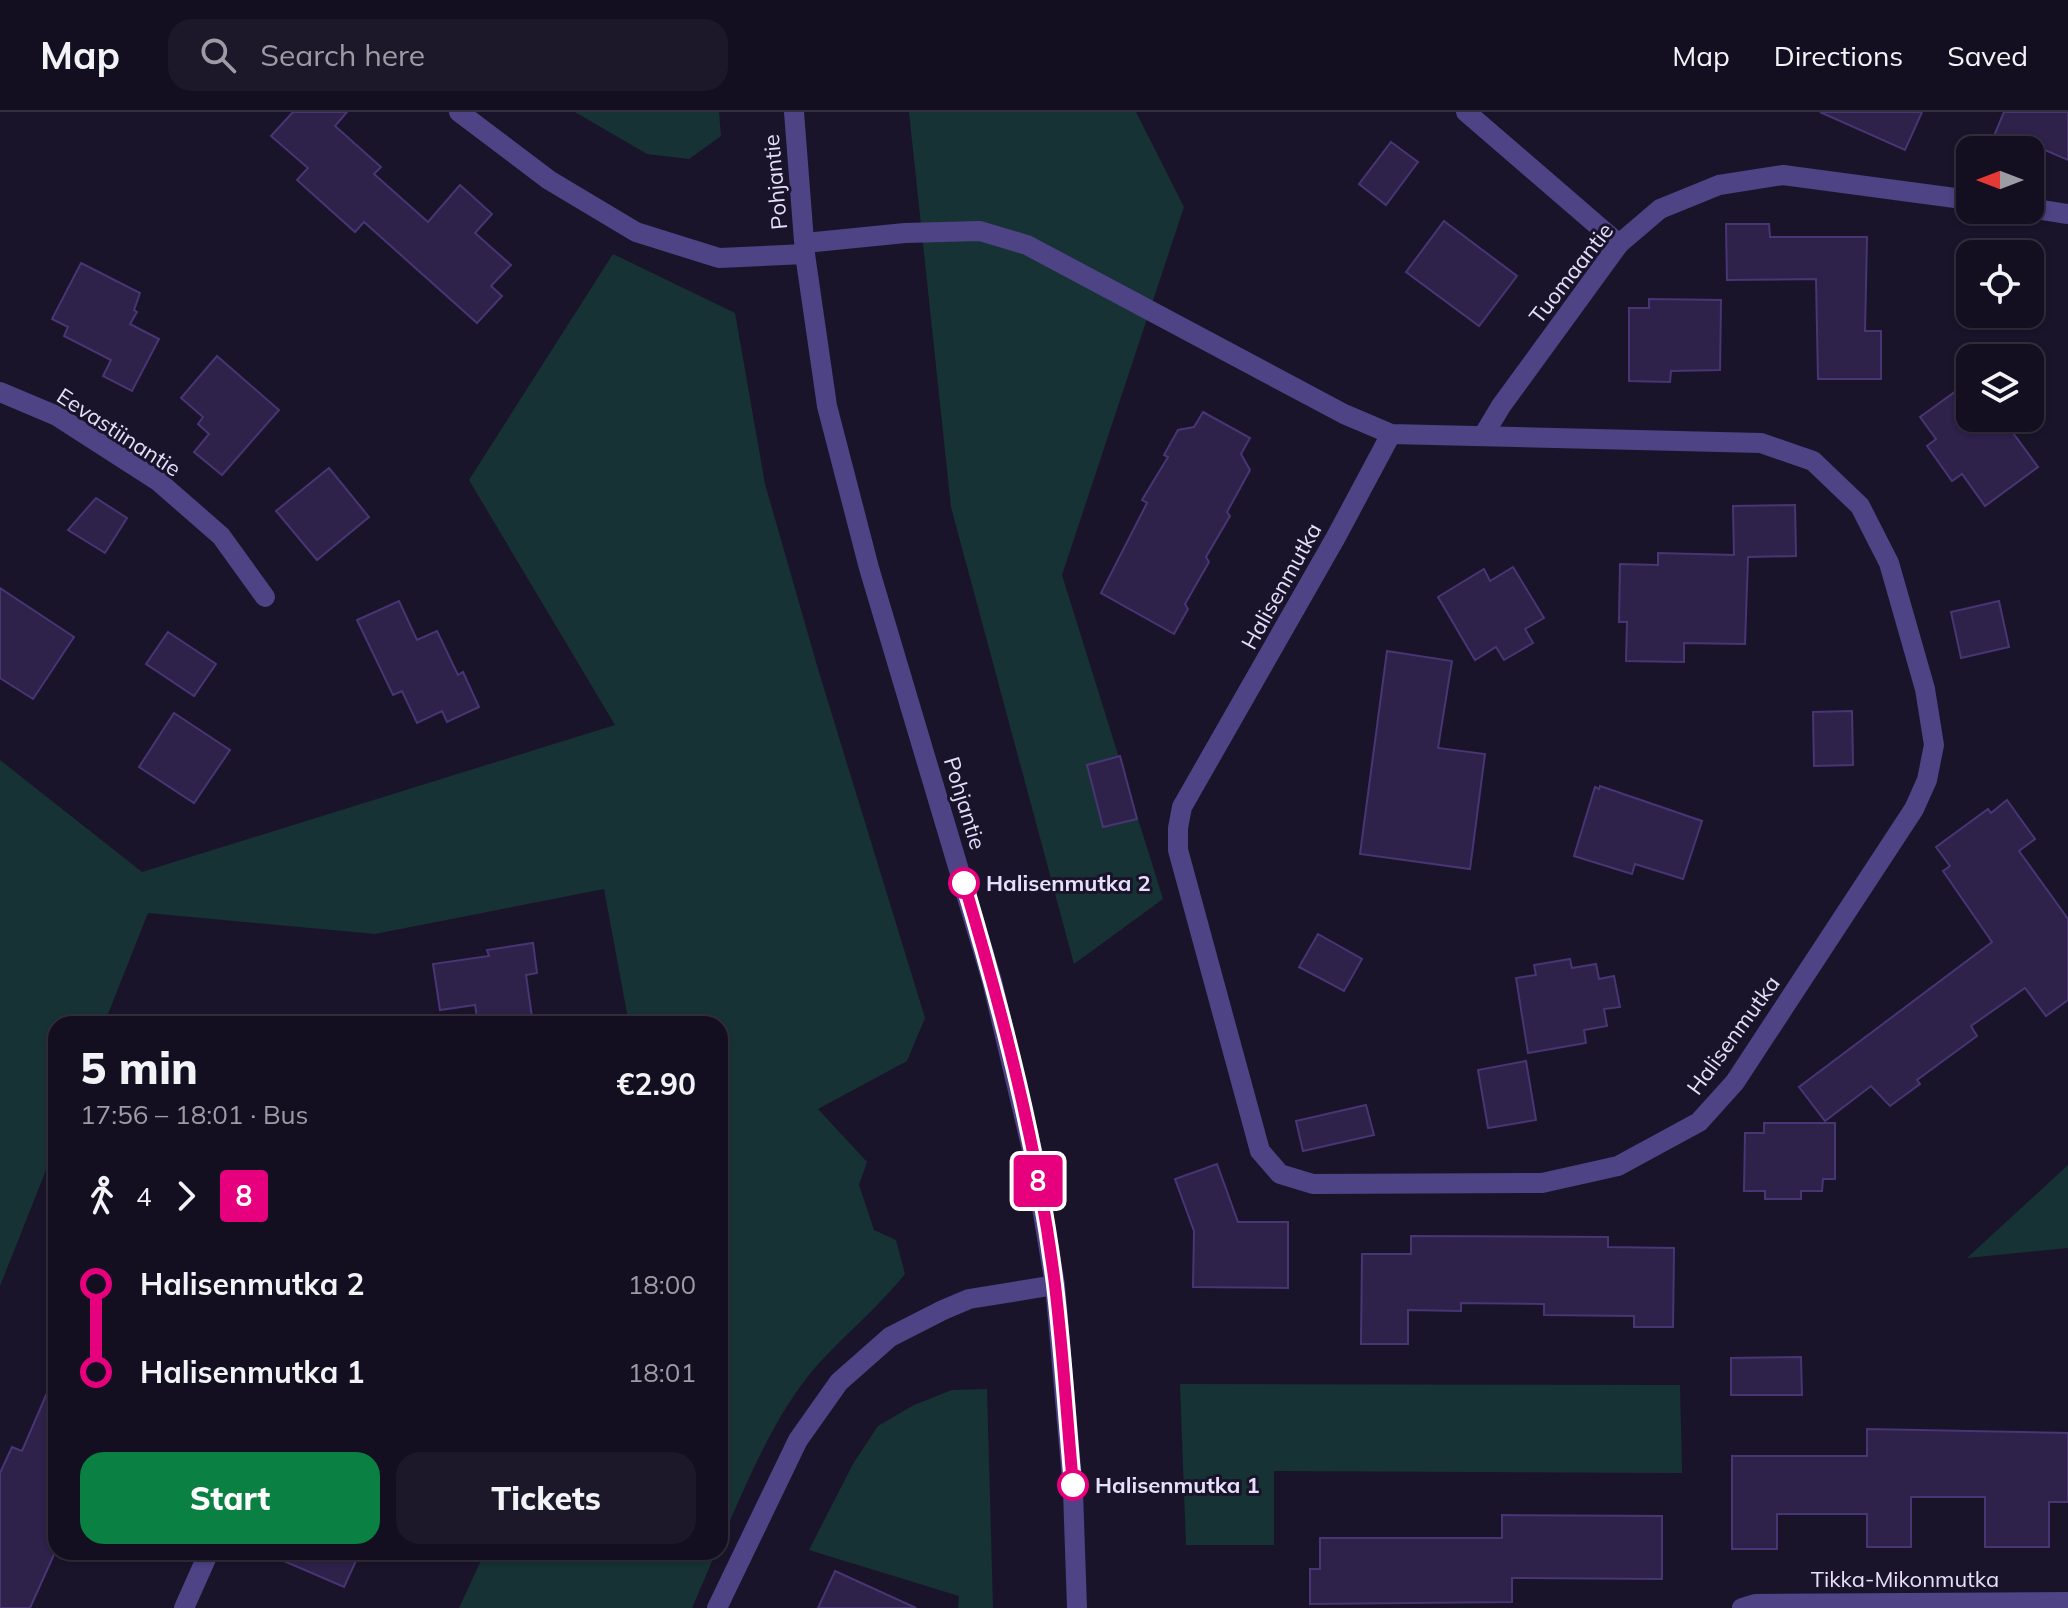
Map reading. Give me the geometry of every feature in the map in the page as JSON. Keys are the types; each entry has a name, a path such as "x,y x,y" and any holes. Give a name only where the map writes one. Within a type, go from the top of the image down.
{"street":[{"name":"Halisenmutka","path":"459,112 549,180 636,232 719,258 805,249 905,233 980,231 1027,245 1344,414 1391,434 1761,443 1813,461 1860,506 1889,563 1925,689 1934,745 1927,780 1914,809 1735,1082 1699,1122 1618,1166 1542,1183 1313,1184 1280,1174 1260,1151 1178,850 1178,828 1182,807 1391,434"},
{"name":"Pohjantie","path":"794,112 805,249 827,406 869,568 992,981 1033,1154 1055,1285 1073,1491 1077,1608"},
{"path":"1466,112 1619,244"},
{"name":"Tuomaantie","path":"1483,436 1501,406 1619,244 1660,209 1719,185 1783,175 1956,198"},
{"path":"2044,210 2068,214"},
{"name":"Eevastiinantie","path":"0,392 57,416 158,481 221,536 265,597"},
{"path":"717,1608 798,1440 839,1382 890,1337 943,1310 969,1299 1055,1285"},
{"path":"184,1608 205,1560"},
{"name":"Tikka-Mikonmutka","path":"1742,1608 1755,1604 2068,1602"}],"green space":[{"path":"575,112 719,112 721,136 689,159 647,154"},
{"path":"909,112 1136,112 1184,207 1062,575 1163,899 1074,964 951,507"},
{"path":"613,254 735,313 765,484 925,1018 907,1061 818,1109 867,1162 859,1185 874,1230 896,1240 905,1274 820,1362 789,1402 763,1448 728,1525 728,1016 628,1016 604,889 375,934 148,913 107,1016 48,1016 48,1165 0,1286 0,760 142,872 615,725 469,480"},
{"path":"2068,1165 2068,1248 1967,1258"},
{"path":"1180,1384 1680,1385 1682,1473 1274,1471 1274,1545 1186,1545"},
{"path":"987,1389 993,1608 958,1608 959,1596 809,1550 853,1464 878,1426 914,1405 952,1390"},
{"path":"481,1560 713,1560 692,1608 459,1608"}],"building":[{"path":"293,112 347,112 335,126 381,167 374,174 428,222 460,185 492,214 475,233 511,265 491,286 502,296 477,323 364,222 355,232 297,180 308,168 271,136"},
{"path":"1820,112 1922,112 1905,150"},
{"path":"2004,112 2068,112 2068,160 2044,150 2044,136 1994,136"},
{"path":"1391,142 1418,162 1386,205 1359,184"},
{"path":"1444,221 1517,276 1479,326 1406,272"},
{"path":"1726,224 1769,224 1770,237 1867,237 1865,331 1881,331 1881,379 1818,379 1816,279 1727,280"},
{"path":"81,263 140,293 134,310 137,312 130,324 159,339 132,391 103,376 111,360 64,336 68,327 52,319"},
{"path":"1649,299 1721,300 1720,370 1671,371 1670,382 1629,381 1629,308 1649,308"},
{"path":"217,356 279,410 222,475 194,452 209,434 198,424 203,417 181,398"},
{"path":"1956,391 1956,432 2012,432 2038,467 1985,506 1962,474 1952,481 1927,446 1936,439 1920,417"},
{"path":"1203,412 1250,438 1241,454 1250,470 1227,512 1230,516 1206,557 1209,562 1185,604 1188,609 1174,634 1101,593 1147,503 1142,500 1168,457 1164,455 1178,430 1194,427"},
{"path":"329,468 369,517 317,560 276,511"},
{"path":"96,498 127,518 105,553 68,530"},
{"path":"1795,505 1796,556 1748,557 1745,644 1684,643 1684,662 1626,661 1627,622 1619,622 1620,564 1658,565 1658,553 1734,555 1733,506"},
{"path":"1513,567 1544,618 1525,629 1533,643 1504,660 1496,647 1475,660 1438,597 1484,569 1490,581"},
{"path":"0,588 74,637 33,699 0,678"},
{"path":"399,601 417,640 437,631 458,675 463,672 479,707 447,722 442,711 417,723 402,691 393,695 357,620"},
{"path":"1999,601 2009,647 1961,658 1951,612"},
{"path":"168,632 216,664 194,696 146,664"},
{"path":"1387,651 1452,661 1438,748 1485,754 1470,869 1360,854"},
{"path":"1852,711 1853,765 1814,766 1813,712"},
{"path":"174,713 230,750 194,803 139,767"},
{"path":"1120,756 1137,819 1103,827 1087,765"},
{"path":"1600,786 1702,821 1683,879 1635,864 1632,874 1574,856 1595,787 1599,789"},
{"path":"2007,800 2035,839 2019,851 2068,919 2068,1000 2046,1016 2025,988 1971,1026 1977,1036 1917,1080 1920,1084 1890,1106 1871,1086 1825,1121 1799,1087 1992,942 1943,871 1950,866 1936,847 1988,809 1991,813"},
{"path":"1318,934 1362,959 1344,991 1299,967"},
{"path":"533,943 537,973 526,975 532,1016 477,1016 475,1005 440,1010 433,964 489,956 487,950"},
{"path":"1570,959 1572,968 1596,964 1599,979 1614,976 1620,1007 1604,1009 1607,1026 1584,1030 1586,1043 1528,1053 1516,978 1536,975 1534,965"},
{"path":"1526,1061 1536,1120 1488,1128 1478,1070"},
{"path":"1366,1105 1374,1135 1303,1151 1296,1121"},
{"path":"1764,1123 1835,1123 1835,1179 1823,1179 1822,1191 1801,1191 1801,1199 1765,1199 1765,1191 1744,1191 1745,1133 1764,1133"},
{"path":"1217,1164 1238,1222 1288,1222 1288,1288 1193,1287 1194,1231 1175,1179"},
{"path":"1411,1236 1608,1237 1608,1247 1674,1248 1673,1327 1634,1327 1634,1316 1544,1315 1544,1304 1461,1303 1461,1311 1408,1310 1408,1344 1361,1344 1362,1254 1411,1254"},
{"path":"1801,1357 1802,1395 1731,1395 1731,1358"},
{"path":"48,1391 48,1560 52,1560 30,1608 0,1608 0,1473 12,1447 22,1451"},
{"path":"1867,1429 2068,1433 2068,1502 2049,1502 2049,1547 1985,1547 1985,1497 1911,1497 1911,1547 1867,1547 1867,1514 1777,1514 1777,1549 1732,1549 1732,1456 1867,1456"},
{"path":"1502,1515 1662,1516 1662,1579 1512,1578 1512,1602 1310,1604 1310,1569 1320,1569 1320,1538 1502,1538"},
{"path":"282,1560 356,1560 344,1587"},
{"path":"835,1571 916,1608 818,1608"}],"bus line":[{"name":"8","path":"964,883 992,981 1033,1154 1055,1285 1073,1485"}],"place":[{"name":"Halisenmutka 2","path":"964,883"},
{"name":"Halisenmutka 1","path":"1073,1485"}]}
